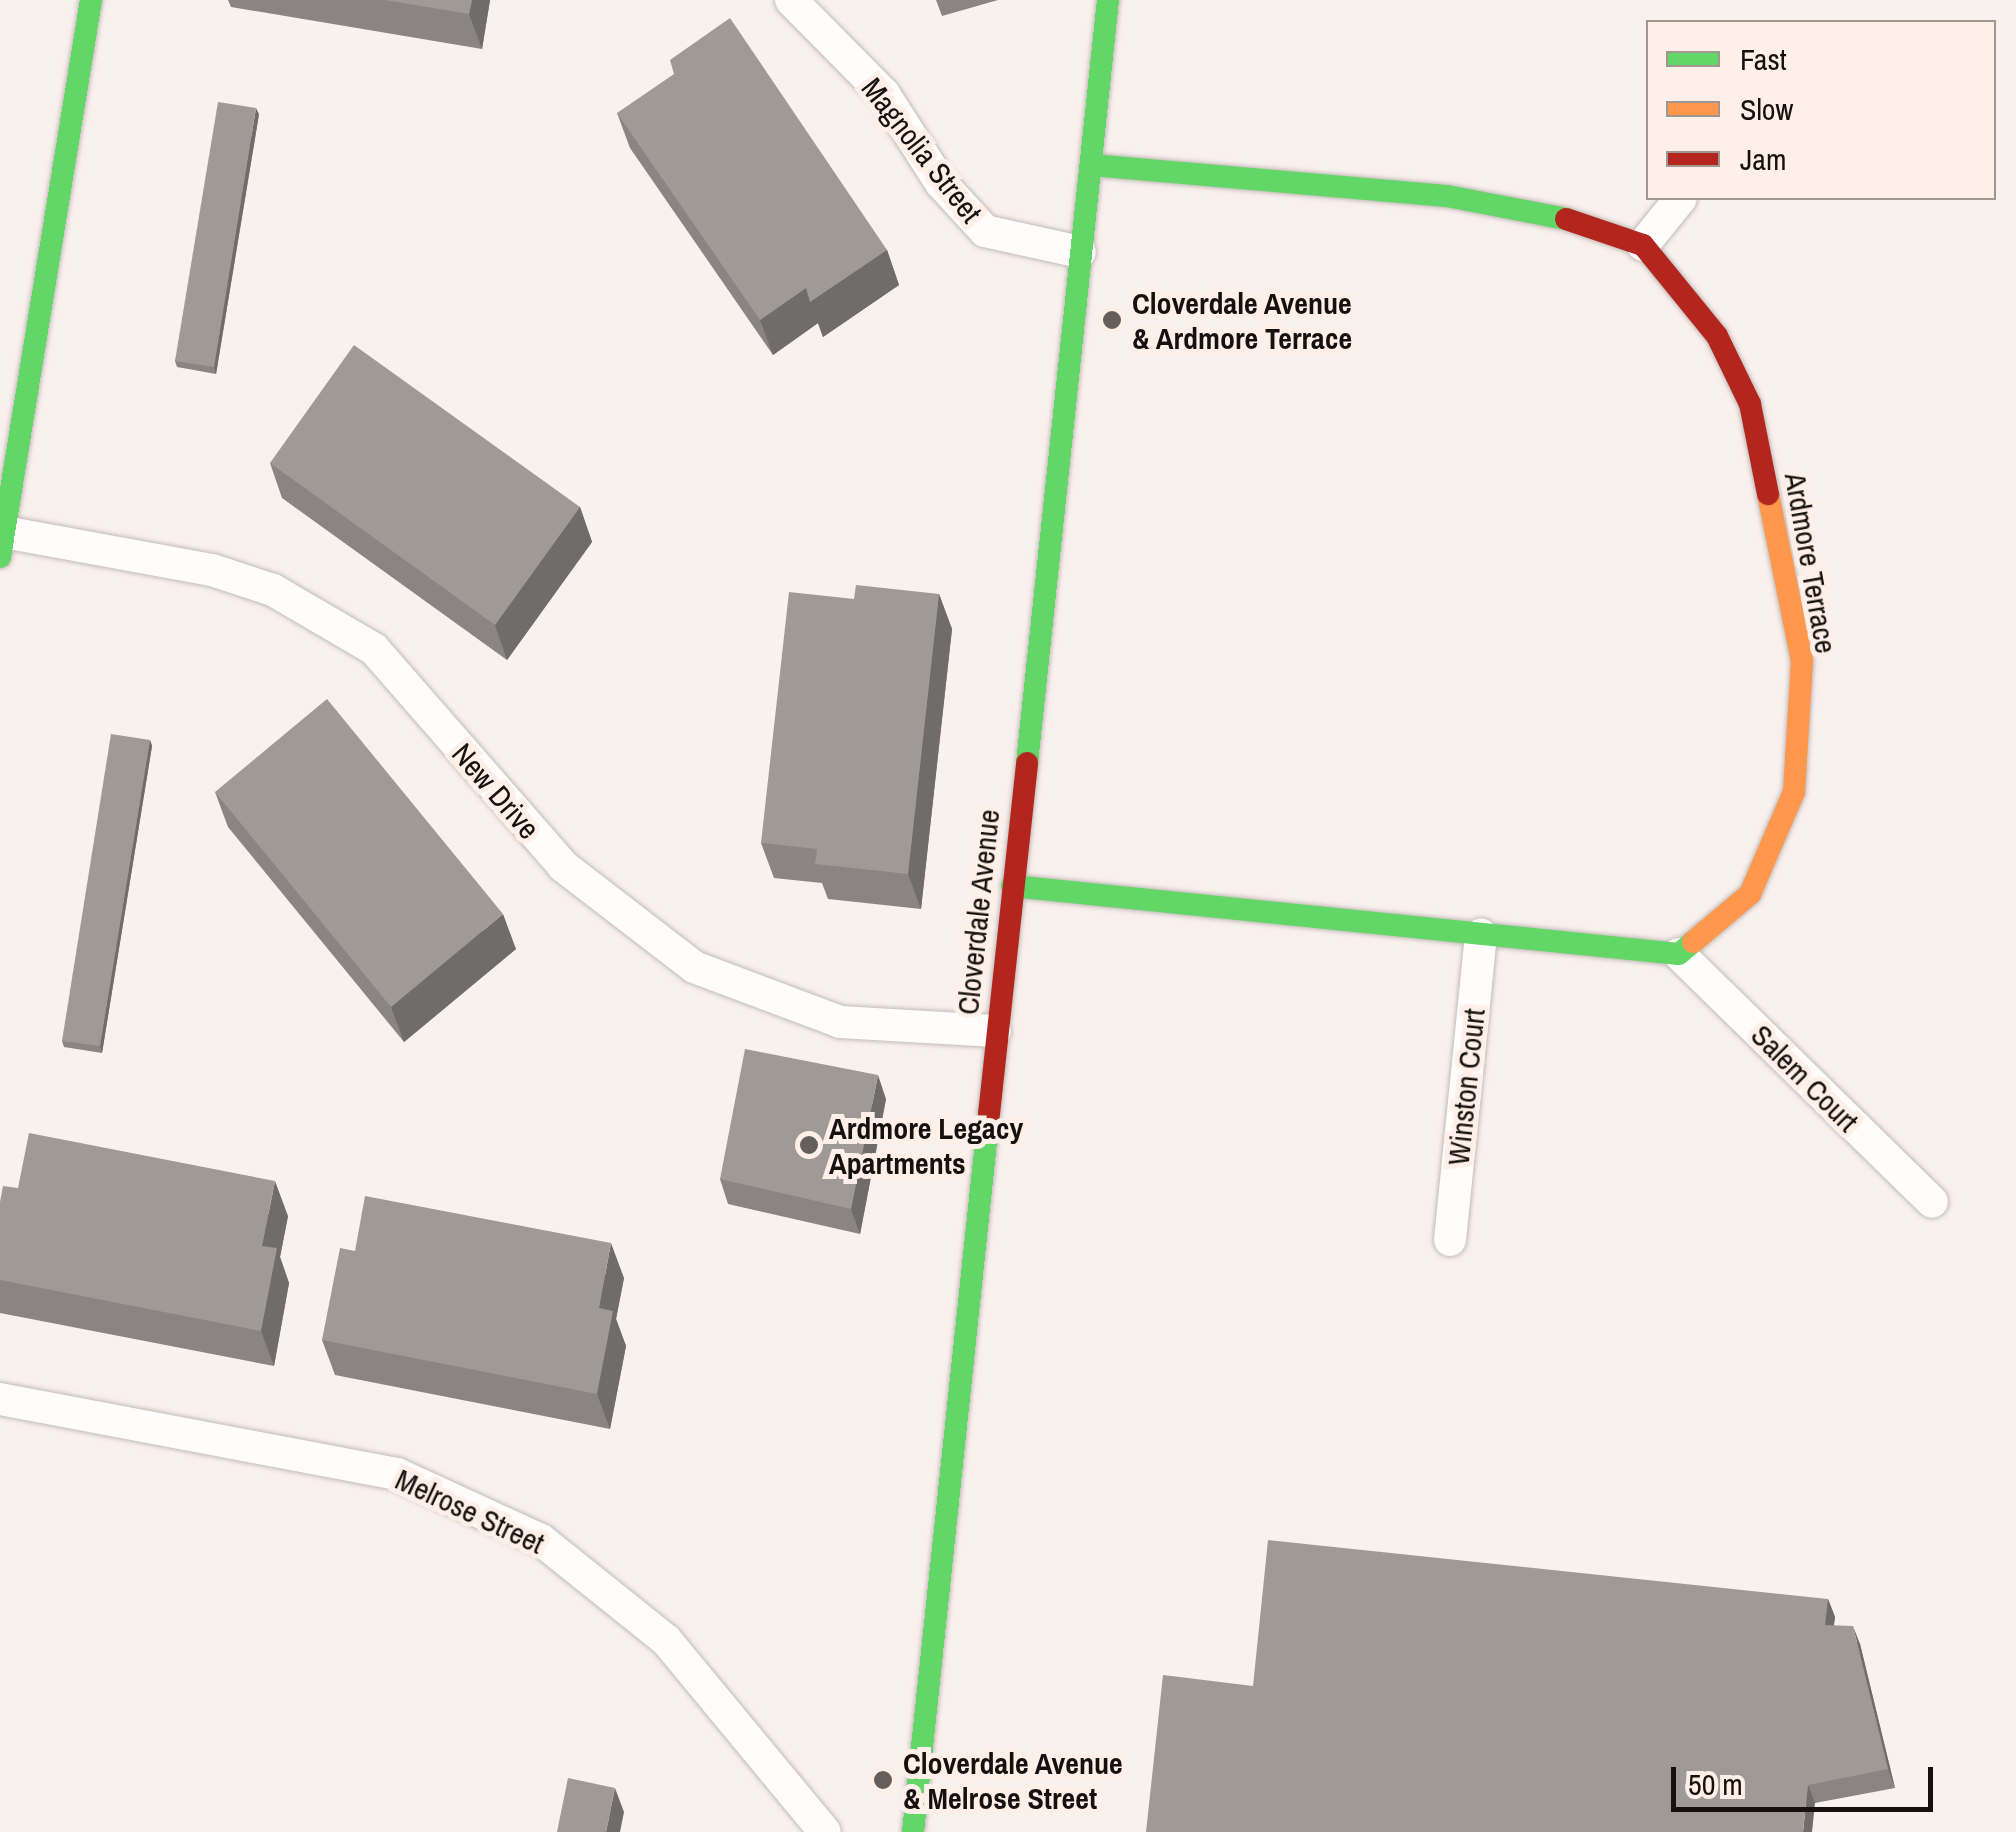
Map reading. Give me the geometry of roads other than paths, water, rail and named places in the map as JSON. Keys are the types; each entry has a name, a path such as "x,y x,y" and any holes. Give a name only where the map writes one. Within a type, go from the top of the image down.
{"street":[{"path":"2,544 92,0"},
{"name":"Magnolia Street","path":"791,0 884,94 940,183 985,232 1080,252"},
{"name":"Cloverdale Avenue","path":"913,1832 1108,0"},
{"path":"1091,165 1447,196 1547,212 1643,245 1679,200"},
{"name":"Ardmore Terrace","path":"1643,245 1716,336 1750,404 1802,661 1794,792 1750,894 1679,954"},
{"name":"New Drive","path":"2,544 212,570 273,590 374,649 563,866 694,968 840,1022 996,1031"},
{"path":"1012,886 1679,954"},
{"name":"Winston Court","path":"1450,1240 1482,935"},
{"name":"Salem Court","path":"1679,954 1932,1202"},
{"name":"Melrose Street","path":"0,1399 381,1470 541,1540 666,1640 825,1832"}],"place":[{"name":"Cloverdale Avenue & Ardmore Terrace","path":"1112,320"},
{"name":"Ardmore Legacy Apartments","path":"809,1145"},
{"name":"Cloverdale Avenue & Melrose Street","path":"883,1780"}]}
